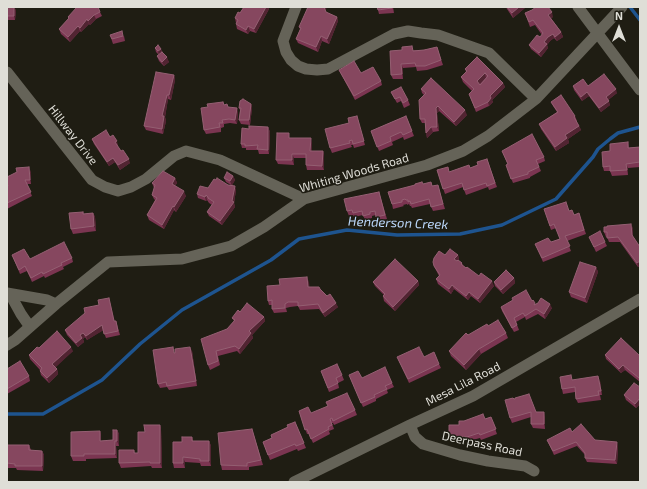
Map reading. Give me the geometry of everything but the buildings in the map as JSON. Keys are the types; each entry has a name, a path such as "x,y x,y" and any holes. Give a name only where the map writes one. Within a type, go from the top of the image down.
{"street":[{"path":"296,7 283,41 286,52 298,66 306,69 328,69 394,34 408,32 421,33 438,36 489,53 536,98"},
{"path":"578,7 640,90"},
{"name":"Whiting Woods Road","path":"7,345 15,340 56,304 108,262 182,260 231,246 264,227 304,199 428,165 463,151 488,136 536,98 620,9"},
{"name":"Hillway Drive","path":"7,72 92,180 106,187 118,191 131,187 146,179 174,156 186,151 220,160 304,199"},
{"path":"9,294 47,300 56,304"},
{"path":"9,294 30,326"},
{"name":"Mesa Lila Road","path":"294,482 472,396 640,299"},
{"name":"Deerpass Road","path":"410,425 415,437 423,444 460,455 488,461 525,466 534,471"}],"waterway":[{"path":"630,7 640,20"},
{"name":"Henderson Creek","path":"7,414 43,414 102,380 140,344 182,310 271,260 299,239 347,230 397,235 460,234 502,225 556,199 593,157 598,149 618,133 640,127"}]}
